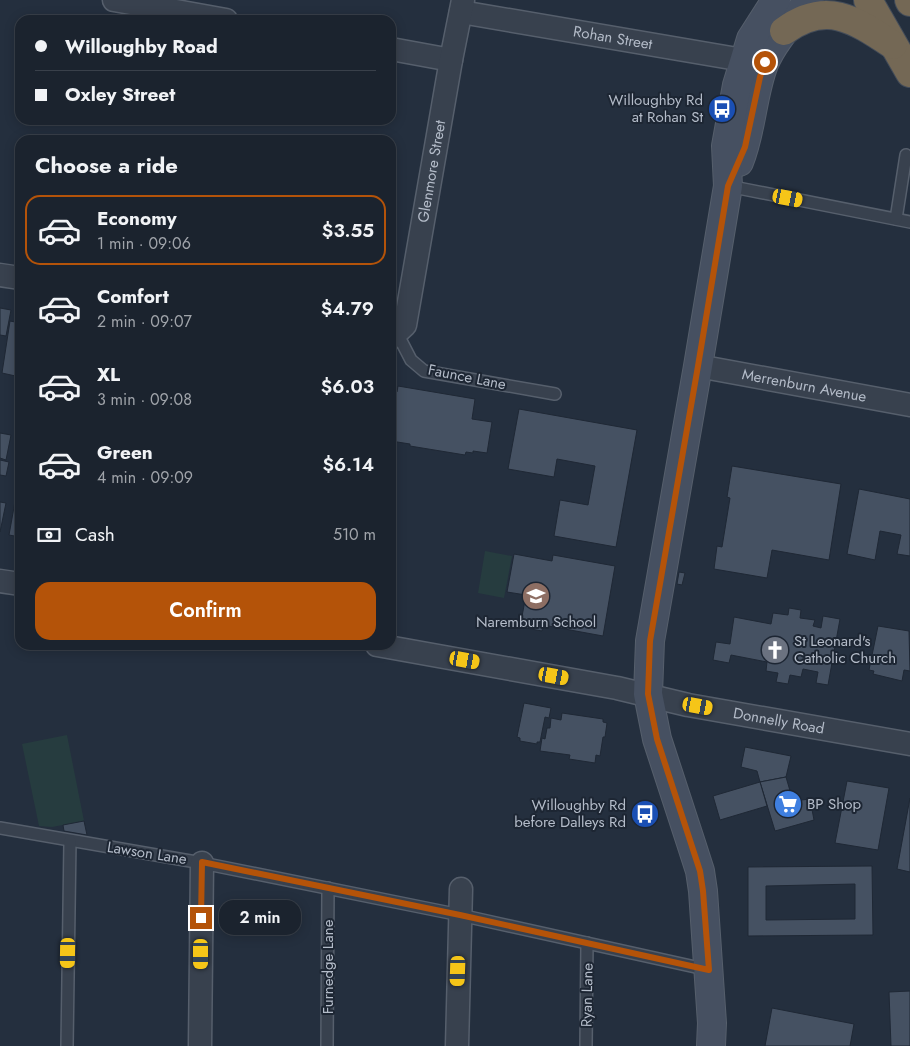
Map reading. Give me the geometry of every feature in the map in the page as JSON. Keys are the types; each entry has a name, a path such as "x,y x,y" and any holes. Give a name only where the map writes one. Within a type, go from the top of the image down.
{"highway":[{"path":"868,0 910,73"},
{"path":"784,31 804,17 821,12 835,13 856,21 893,45"}],"main road":[{"path":"753,63 751,38 776,0"},
{"path":"711,1046 709,970 700,871 657,739 648,694 650,641 728,186 726,146 737,85 753,63 768,55 784,31 809,0"}],"street":[{"path":"114,0 198,15"},
{"name":"Rohan Street","path":"462,6 753,63"},
{"name":"Glenmore Street","path":"396,333 405,325 462,6"},
{"path":"396,51 451,60"},
{"path":"0,275 15,277"},
{"name":"Merrenburn Avenue","path":"698,366 910,406"},
{"path":"0,581 15,583"},
{"name":"Donnelly Road","path":"396,648 910,744"},
{"path":"200,1046 202,862"},
{"path":"456,1046 461,889"}],"lane":[{"path":"896,219 906,155"},
{"path":"728,186 910,222"},
{"name":"Faunce Lane","path":"396,338 411,360 424,370 555,394"},
{"name":"Lawson Lane","path":"0,828 202,862 460,915 709,970"},
{"path":"67,1046 70,841"},
{"name":"Furnedge Lane","path":"327,1046 328,888"},
{"name":"Ryan Lane","path":"586,1046 587,944"}],"green space":[{"path":"485,551 512,556 504,598 478,593"},
{"path":"67,735 84,821 52,827 39,826 22,744"}],"building":[{"path":"0,308 11,310 6,336 0,335"},
{"path":"10,321 15,322 15,376 2,373"},
{"path":"398,386 475,399 472,419 492,422 487,453 473,451 473,453 466,452 465,455 410,446 410,444 396,442"},
{"path":"519,409 637,430 616,547 554,536 560,500 588,505 595,466 557,459 554,477 508,469"},
{"path":"0,433 11,435 6,460 0,458"},
{"path":"0,460 9,462 6,476 0,475"},
{"path":"732,466 841,484 829,560 772,550 767,578 714,569 717,546 722,547 730,498 727,497"},
{"path":"859,489 910,499 910,556 897,554 901,535 880,531 875,560 847,554"},
{"path":"0,502 6,503 0,532"},
{"path":"15,502 15,536 9,535"},
{"path":"514,554 552,561 553,555 615,566 603,636 543,625 542,631 520,627 526,595 507,592"},
{"path":"679,572 685,573 682,585 677,584"},
{"name":"St Leonard's Catholic Church","path":"789,608 801,610 800,618 815,620 813,626 821,628 823,616 840,619 828,685 816,683 818,672 803,669 801,677 790,675 788,684 776,682 778,673 766,671 767,662 731,655 729,663 713,660 716,642 730,644 734,617 771,624 773,613 788,615"},
{"path":"878,626 909,631 910,671 904,670 902,681 873,674 874,671 869,670"},
{"path":"524,703 551,708 549,718 545,717 540,742 537,742 537,744 520,741 520,738 517,737"},
{"path":"562,713 603,719 603,722 607,723 600,756 596,755 595,763 569,759 570,755 540,751 542,738 545,739 547,728 550,728 551,718 561,720"},
{"path":"745,747 791,756 786,777 760,782 757,771 741,767"},
{"name":"BP Shop","path":"786,777 793,801 810,799 814,820 775,831 760,782"},
{"path":"847,781 889,788 878,850 835,843"},
{"path":"760,782 767,806 720,820 713,796"},
{"path":"910,798 910,872 897,869"},
{"path":"84,821 87,835 64,831 63,825"},
{"path":"872,866 873,935 748,936 748,867","holes":["855,884 855,919 766,920 766,886"]},
{"path":"910,991 910,1046 891,1046 889,992"},
{"path":"772,1008 854,1024 850,1046 765,1046"}],"place":[{"name":"Willoughby Rd at Rohan St","path":"722,109"},
{"name":"Naremburn School","path":"536,596"},
{"name":"St Leonard's Catholic Church","path":"775,650"},
{"name":"BP Shop","path":"788,804"},
{"name":"Willoughby Rd before Dalleys Rd","path":"645,814"}],"route":[{"path":"201,918 202,862 460,915 709,970 700,871 657,739 648,694 650,641 728,186 745,147 765,62"}]}
